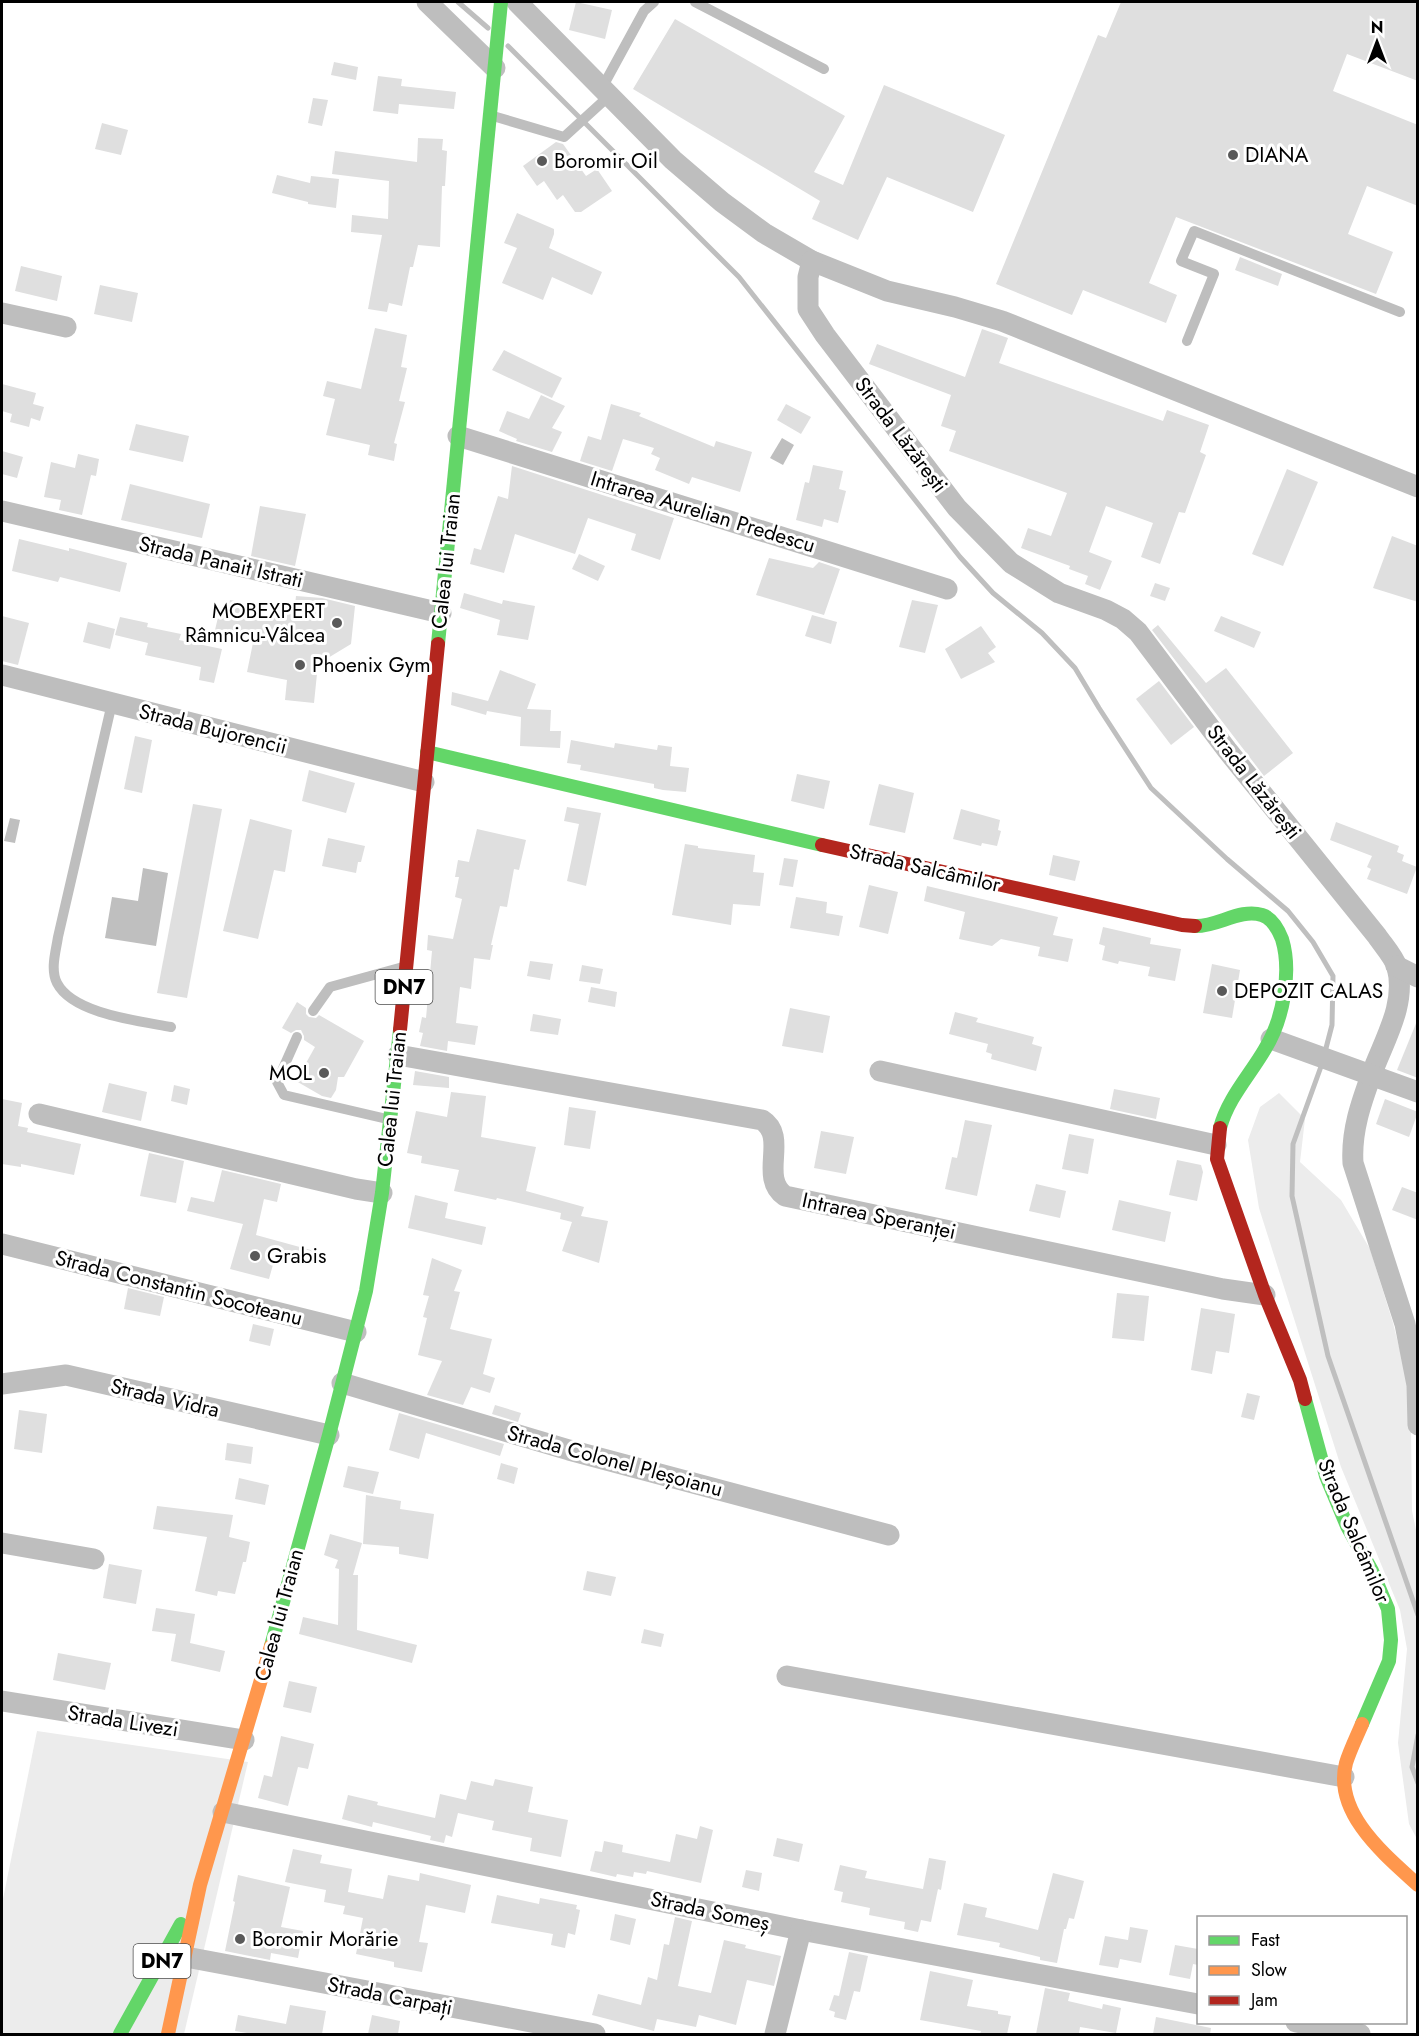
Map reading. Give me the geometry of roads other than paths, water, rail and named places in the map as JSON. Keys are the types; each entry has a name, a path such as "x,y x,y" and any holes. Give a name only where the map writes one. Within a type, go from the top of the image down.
{"main road":[{"name":"Calea lui Traian","path":"168,2034 201,1885 244,1740 356,1332 382,1193 398,1055 501,2"},
{"name":"Strada Salcâmilor","path":"428,752 818,844 1182,926 1208,926 1239,915 1260,914 1273,922 1285,951 1286,977 1271,1039"},
{"path":"1264,1295 1217,1159 1216,1144 1224,1114 1271,1039"},
{"name":"Strada Salcâmilor","path":"1264,1295 1300,1380 1326,1476 1347,1526 1372,1571 1388,1609 1391,1641 1389,1661 1346,1763 1344,1778 1346,1796 1357,1819 1388,1856 1418,1885"},
{"name":"DN7","path":"120,2034 201,1885"}],"street":[{"path":"427,2 495,61"},
{"path":"517,2 673,160 722,202 764,233 812,261 887,291 1002,321 1418,487"},
{"name":"Strada Lăzărești","path":"812,261 808,277 808,309 825,335 946,495 1011,562 1059,593 1106,610 1123,619 1138,632 1227,750 1377,936 1396,966 1399,993 1395,1017 1371,1074 1357,1116 1352,1143 1353,1163 1405,1324 1417,1385 1418,1425"},
{"path":"2,313 66,327"},
{"name":"Intrarea Aurelian Predescu","path":"458,436 947,589"},
{"name":"Strada Panait Istrati","path":"2,511 441,613"},
{"name":"Strada Bujorencii","path":"2,675 424,783"},
{"path":"1396,966 1418,977"},
{"path":"1271,1039 1418,1092"},
{"name":"Intrarea Speranței","path":"398,1055 762,1120 769,1125 773,1133 773,1180 777,1191 785,1196 1223,1289 1264,1295"},
{"path":"880,1071 1216,1144"},
{"name":"Calea lui Traian","path":"39,1114 356,1189 382,1193"},
{"name":"Strada Constantin Socoteanu","path":"2,1244 356,1332"},
{"name":"Strada Vidra","path":"2,1384 66,1375 329,1435"},
{"name":"Strada Colonel Pleșoianu","path":"342,1383 569,1450 889,1535"},
{"path":"2,1543 94,1559"},
{"path":"788,1676 1344,1778"},
{"name":"Strada Livezi","path":"2,1701 244,1740"},
{"name":"Strada Someș","path":"223,1812 801,1930 1197,2004"},
{"path":"775,2034 801,1930"},
{"name":"Strada Carpați","path":"186,1957 595,2034"},
{"path":"1307,2024 1360,2034"}],"lane":[{"path":"490,115 564,137 593,112 644,11 654,2"},
{"path":"695,2 824,69"},
{"path":"1187,341 1214,274 1181,261 1194,231 1400,312"},
{"path":"112,703 58,937 54,960 56,981 66,994 78,1002 129,1019 171,1027"},
{"path":"313,1011 330,987 406,966"},
{"path":"297,1036 277,1082 284,1095 391,1119"}],"waterway":[{"path":"458,2 488,28"},
{"path":"508,46 739,277 960,557 993,593 1042,633 1075,668 1151,788 1227,859 1288,911 1313,942 1333,976 1332,1025 1325,1052"},
{"path":"1323,1061 1293,1144 1292,1196 1328,1356 1418,1615"},
{"path":"1418,1735 1412,1767 1418,1783"}],"place":[{"name":"DIANA","path":"1233,155"},
{"name":"Boromir Oil","path":"542,161"},
{"name":"MOBEXPERT Râmnicu-Vâlcea","path":"337,623"},
{"name":"Phoenix Gym","path":"300,665"},
{"name":"DEPOZIT CALAS","path":"1222,991"},
{"name":"MOL","path":"324,1073"},
{"name":"Grabis","path":"255,1256"},
{"name":"Boromir Morărie","path":"240,1939"}]}
